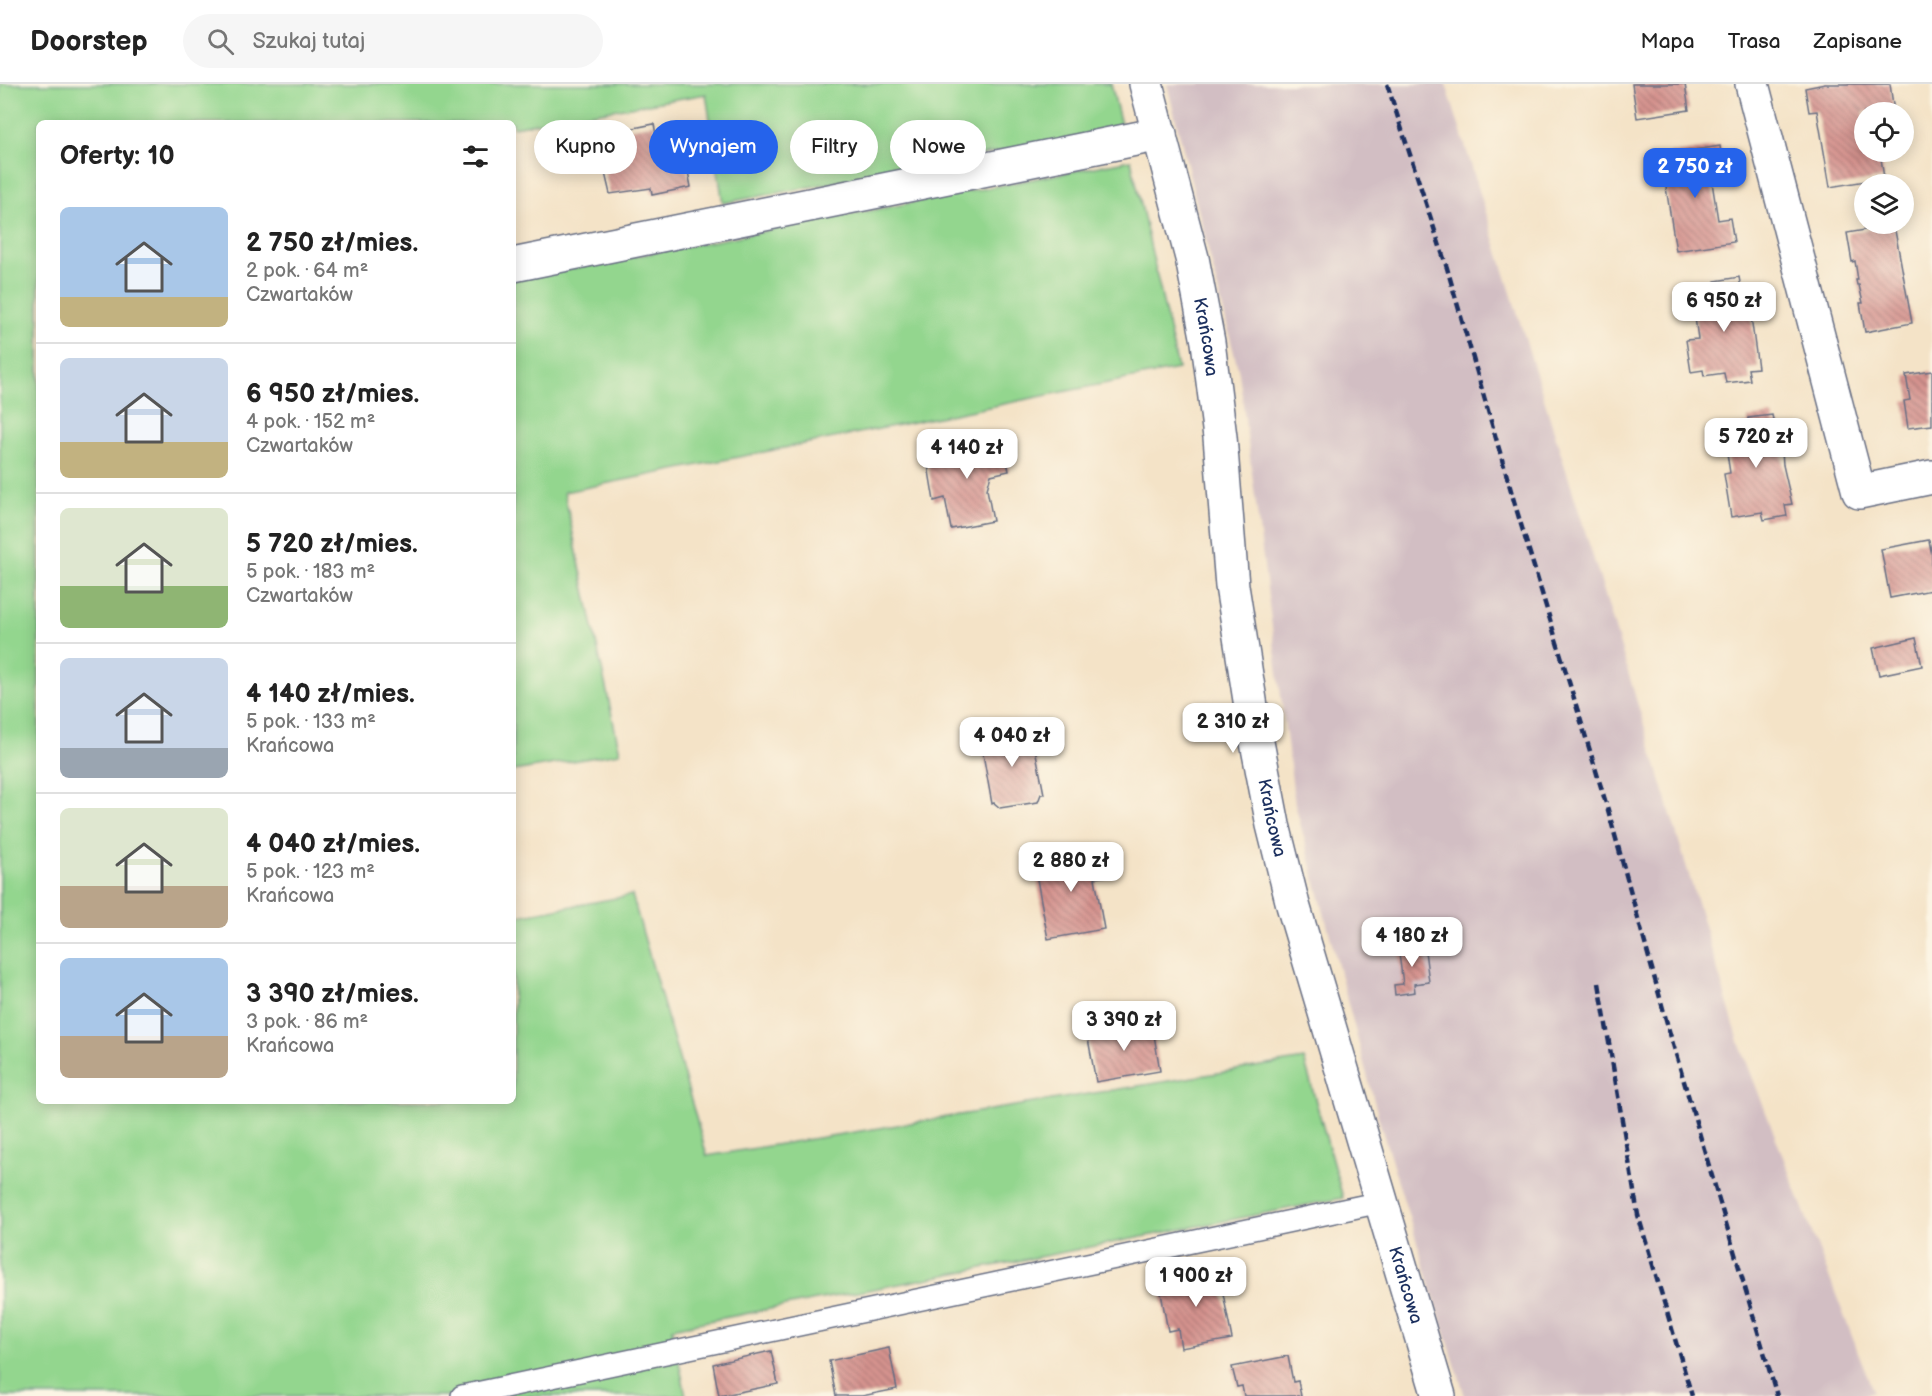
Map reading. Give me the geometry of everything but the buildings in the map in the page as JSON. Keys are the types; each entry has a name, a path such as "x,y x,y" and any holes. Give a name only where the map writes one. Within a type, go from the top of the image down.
{"street":[{"name":"Krańcowa","path":"1146,84 1192,258 1208,342 1220,437 1233,586 1255,732 1273,825 1293,905 1439,1396"},
{"path":"1752,84 1859,492 1932,477"},
{"path":"516,264 1160,134"}],"lane":[{"path":"462,1396 1381,1202"}],"shaded area":[{"path":"1167,84 1446,84 1604,592 1740,1045 1873,1391 1862,1396 1465,1396 1381,1127 1295,804 1239,373"}],"green space":[{"path":"0,84 1111,84 1122,129 986,154 986,120 890,120 890,172 723,203 718,174 778,174 778,120 710,120 706,94 554,120 534,120 534,123 516,126 516,120 36,120 36,1104 516,1104 516,916 632,895 707,1156 1304,1059 1343,1198 672,1328 686,1396 0,1396"},
{"path":"1131,160 1178,369 564,492 620,753 516,770 516,279"}],"railway":[{"path":"1387,84 1447,268 1516,508 1608,810 1670,1034 1777,1396"},
{"path":"1599,983 1638,1215 1692,1396"}]}
